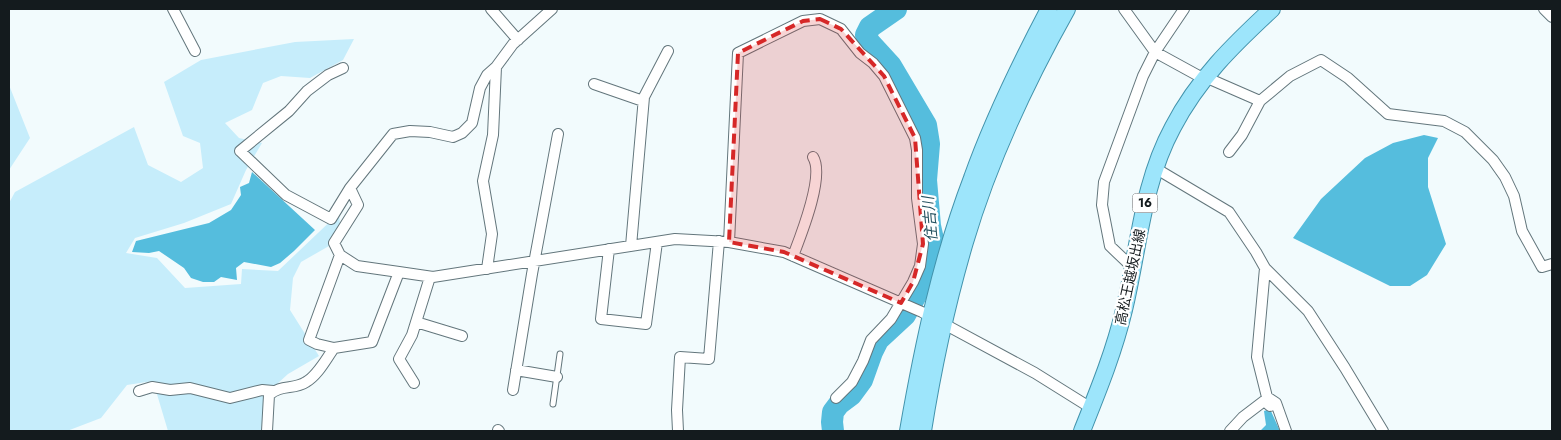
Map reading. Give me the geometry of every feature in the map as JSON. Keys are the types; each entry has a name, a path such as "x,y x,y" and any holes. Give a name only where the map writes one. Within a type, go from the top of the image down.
{"main road":[{"path":"923,431 937,321 952,236 971,178 1019,64 1049,9"},
{"path":"908,431 937,321 985,184 1006,130 1067,9"},
{"name":"高松王越坂出線","path":"1082,431 1111,358 1132,268 1144,204 1155,168 1175,122 1205,77 1227,52 1272,9"}],"street":[{"path":"173,9 195,51"},
{"path":"491,9 518,40"},
{"path":"343,68 328,75 307,90 289,111 240,151 286,195 331,219 350,188 393,134 410,131 430,132 453,138 462,133 472,123 480,88 488,75 518,40 552,9"},
{"path":"1124,9 1155,52 1197,75 1260,101"},
{"path":"1132,268 1110,246 1102,205 1104,182 1143,76 1155,52 1184,9"},
{"path":"1544,9 1552,17"},
{"path":"678,431 677,410 680,357 709,359 724,241 738,53 803,21 820,20 841,28 860,53 873,63 884,76 915,138 917,150 917,198 923,244 920,266 903,304 871,340 852,382 836,398"},
{"path":"631,246 644,97 668,50"},
{"path":"1229,152 1242,135 1260,101 1290,76 1321,60 1348,78 1388,114 1444,121 1465,132 1494,160 1505,177 1514,196 1522,231 1542,267 1552,264"},
{"path":"487,268 492,234 484,181 493,135 496,67"},
{"path":"594,84 644,101"},
{"path":"513,390 558,134"},
{"path":"793,256 814,192 817,163 813,157"},
{"path":"1155,168 1229,212 1256,252 1264,268 1308,311 1383,431"},
{"path":"350,188 358,205 334,243 340,255 357,266 430,276 675,239 724,241 784,252 915,309 1035,373 1092,408"},
{"path":"609,249 601,319 646,324 657,242"},
{"path":"340,255 310,340 317,344 334,348 372,342 399,272"},
{"path":"1264,268 1257,357 1267,397 1276,403 1286,431"},
{"path":"414,383 400,359 412,335 430,276"},
{"path":"416,322 462,336"},
{"path":"266,431 269,395 276,389 305,383 314,376 334,348"},
{"path":"516,370 557,377"},
{"path":"139,391 152,387 170,390 190,388 230,398 262,390 273,391"},
{"path":"1230,431 1243,417 1264,401 1270,406 1276,403"}],"lane":[{"path":"554,404 560,354"}],"highlighted area":[{"path":"820,19 841,29 884,76 915,138 923,244 913,282 901,303 784,252 729,242 738,53 803,21"}],"shaded area":[{"path":"354,39 343,60 310,78 281,76 263,83 252,110 225,123 239,138 262,143 246,170 231,204 184,223 135,238 126,253 157,258 185,288 241,284 242,269 278,271 339,213 340,225 329,246 301,262 293,278 290,310 319,356 288,374 265,395 261,431 168,431 153,381 127,385 101,418 67,431 9,431 9,203 15,192 134,127 148,165 181,182 203,168 200,143 183,136 164,82 201,60 295,42"},
{"path":"9,85 30,138 9,170"}],"water":[{"path":"1424,135 1438,138 1428,158 1428,187 1446,244 1427,275 1410,286 1390,286 1293,238 1321,199 1365,158 1393,143"},
{"path":"252,172 315,230 280,263 271,267 244,262 236,268 237,280 221,277 214,282 203,282 191,278 184,268 159,251 149,253 132,252 136,241 209,223 231,210 241,195 240,187 249,183"},
{"path":"1270,409 1280,431 1260,431 1266,425 1264,411"}],"waterway":[{"name":"住吉川","path":"833,431 833,412 839,404 851,395 862,380 878,340 905,315 927,268 934,244 930,226 926,180 929,144 926,125 891,66 869,42 866,35 870,27 896,9"}]}
